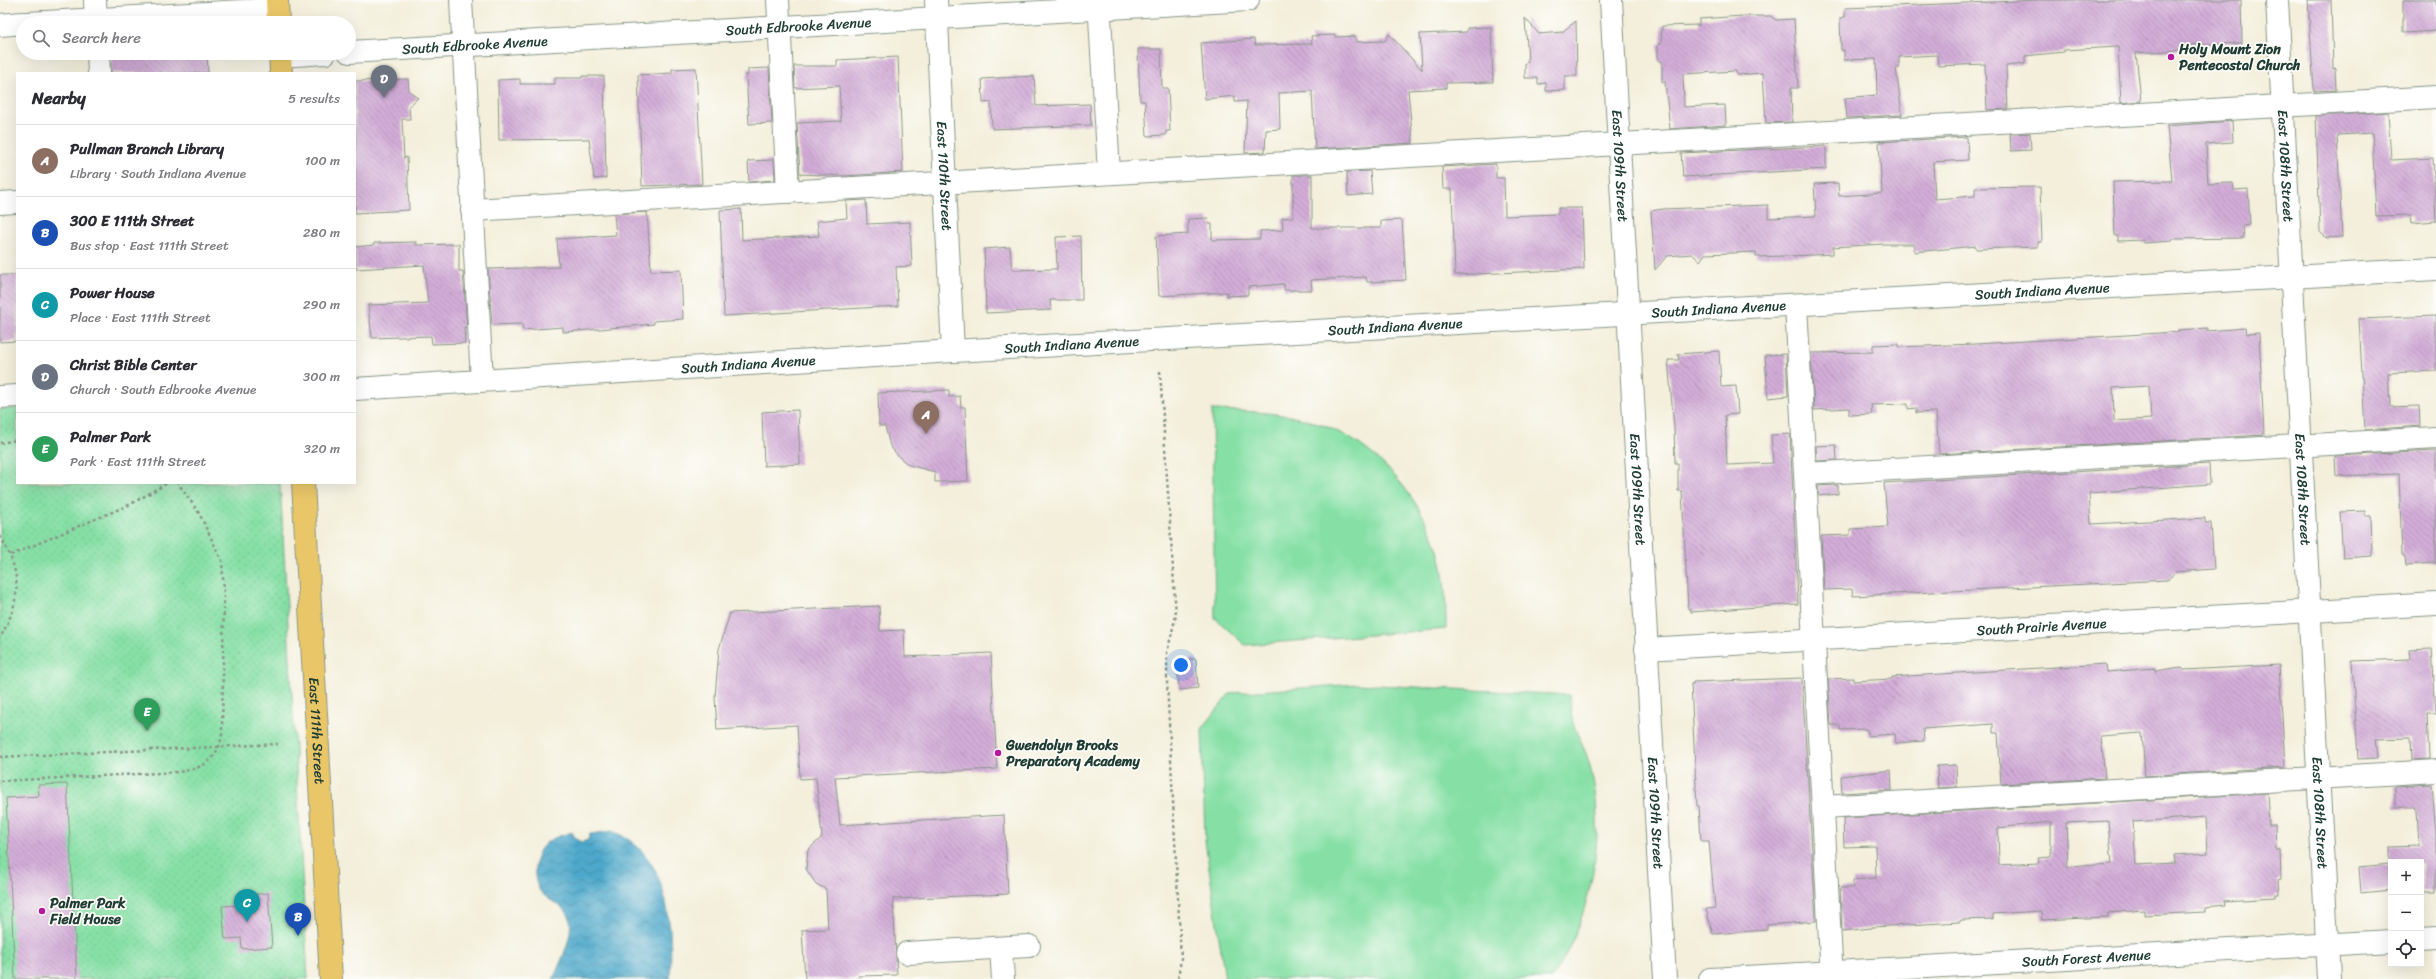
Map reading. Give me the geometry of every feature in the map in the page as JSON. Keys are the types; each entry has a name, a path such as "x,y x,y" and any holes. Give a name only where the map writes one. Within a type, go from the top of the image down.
{"main road":[{"name":"East 111th Street","path":"303,484 331,979"}],"street":[{"path":"461,0 482,380"},
{"path":"778,0 788,192"},
{"name":"South Edbrooke Avenue","path":"356,52 779,27 937,9 1248,0"},
{"name":"East 109th Street","path":"1611,0 1665,979"},
{"name":"East 108th Street","path":"2277,0 2329,979"},
{"path":"1099,4 1109,173"},
{"name":"East 110th Street","path":"937,9 953,351"},
{"path":"81,16 96,14 277,11"},
{"path":"0,24 16,23"},
{"path":"98,60 99,72"},
{"path":"472,210 2436,97"},
{"path":"0,203 16,202"},
{"name":"South Indiana Avenue","path":"356,388 953,351 1628,315 2436,269"},
{"path":"1796,305 1832,976"},
{"path":"0,397 16,396"},
{"path":"1805,474 2436,438"},
{"name":"South Prairie Avenue","path":"1646,649 2436,604"},
{"path":"1823,807 2436,771"},
{"path":"2424,939 2436,938"},
{"name":"South Forest Avenue","path":"1710,979 1832,976 2388,941"},
{"path":"907,953 1029,946"},
{"path":"1001,948 1002,979"}],"path":[{"path":"1160,371 1176,615 1167,653 1167,682 1181,959 1178,979"},
{"path":"0,443 16,440"},
{"path":"11,555 56,538 131,504 165,484"},
{"path":"0,781 192,770 200,767 213,757 219,746 222,735 223,566 209,532 179,484"},
{"path":"0,536 11,555 17,583 14,612 0,638"},
{"path":"0,757 278,744"}],"green space":[{"path":"16,408 16,484 280,484 308,979 0,979 0,409"},
{"path":"1212,410 1276,414 1314,422 1334,430 1352,440 1369,451 1385,465 1411,497 1423,515 1432,534 1440,557 1444,580 1446,629 1245,645 1215,618"},
{"path":"1357,684 1569,695 1573,723 1586,754 1593,780 1597,830 1591,883 1584,909 1564,958 1551,979 1225,979 1205,840 1202,729 1230,693"}],"water":[{"path":"612,831 631,842 646,856 657,874 664,894 668,915 671,959 670,979 553,979 568,942 570,935 570,920 566,911 544,895 537,886 535,867 538,855 540,850 547,842 561,835 572,832 576,839 581,842 588,840 590,834"}],"building":[{"path":"2039,0 2241,0 2242,43 2183,45 2184,50 2136,53 2141,101 2121,103 2118,47 2064,50 2064,52 2025,56 2025,64 2006,66 2008,109 1987,110 1985,64 1938,66 1937,55 1899,57 1899,68 1896,68 1902,115 1847,118 1845,98 1877,95 1876,59 1844,60 1844,50 1841,50 1840,18 1845,17 1845,8"},
{"path":"2308,0 2331,0 2333,69 2335,68 2336,90 2314,91"},
{"path":"2403,0 2436,0 2436,31 2403,33"},
{"path":"1770,16 1776,20 1794,19 1798,88 1791,88 1792,122 1766,123 1763,73 1737,75 1736,71 1683,74 1684,107 1725,105 1726,125 1670,129 1665,82 1662,82 1662,61 1658,61 1658,44 1661,44 1662,26 1699,25 1699,19"},
{"path":"1525,18 1539,34 1562,32 1576,21 1577,76 1565,76 1565,90 1546,91 1546,83 1538,84 1538,78 1525,78 1525,63 1528,61"},
{"path":"1491,27 1493,82 1446,83 1446,88 1408,90 1413,143 1315,149 1312,91 1279,93 1280,129 1266,130 1265,152 1245,153 1247,101 1235,102 1235,96 1205,99 1201,43 1254,39 1255,45 1312,44 1311,36 1335,35 1335,37 1355,36 1356,42 1385,41 1389,34 1422,70 1420,34 1467,32 1467,28"},
{"path":"1138,49 1161,49 1162,88 1168,88 1170,131 1166,131 1166,135 1147,136 1145,101 1140,101"},
{"path":"898,57 903,172 845,176 800,174 797,123 841,121 839,86 795,88 794,66 837,66 837,60"},
{"path":"111,60 207,60 208,72 111,72"},
{"path":"696,68 702,184 642,186 638,75 672,73 672,69"},
{"path":"769,68 772,123 749,124 746,75 748,75 748,69"},
{"path":"582,76 604,76 606,178 594,179 589,139 499,140 498,80 520,79 520,84 555,84 555,78 582,78"},
{"path":"1034,76 1036,106 1090,104 1091,125 992,129 991,102 983,103 982,79"},
{"path":"408,79 409,91 418,98 409,106 410,119 402,119 404,158 407,157 409,210 356,213 356,81"},
{"path":"2388,112 2391,160 2433,158 2436,221 2412,223 2411,215 2376,216 2372,133 2337,135 2342,237 2326,238 2320,232 2316,116"},
{"path":"2232,121 2233,142 2206,144 2208,184 2233,183 2234,190 2248,189 2250,225 2243,226 2244,238 2172,239 2172,241 2143,243 2143,240 2118,241 2118,236 2115,236 2113,182 2172,181 2167,126"},
{"path":"2030,133 2031,150 2011,151 2010,134"},
{"path":"1967,137 1968,160 1933,162 1935,199 1975,196 1975,188 2040,187 2042,242 2038,242 2038,247 1976,249 1976,246 1914,252 1914,244 1884,244 1833,247 1833,254 1756,257 1756,252 1705,254 1700,261 1692,254 1667,256 1655,270 1651,211 1663,209 1768,205 1768,218 1816,216 1814,184 1838,183 1839,196 1882,193 1879,142"},
{"path":"1826,146 1826,169 1683,177 1681,153"},
{"path":"774,160 775,180 749,182 748,161"},
{"path":"1496,164 1496,178 1504,178 1505,216 1558,214 1558,208 1582,208 1584,269 1455,275 1452,189 1443,189 1442,167"},
{"path":"1370,171 1372,194 1348,196 1347,172"},
{"path":"1293,175 1312,175 1312,228 1381,228 1381,221 1402,220 1406,280 1367,282 1366,277 1311,280 1312,290 1284,290 1284,284 1248,287 1248,295 1227,296 1227,292 1159,296 1156,236 1188,234 1188,219 1208,218 1209,224 1212,224 1212,240 1260,239 1260,231 1283,230 1282,218 1293,217"},
{"path":"866,200 867,224 910,222 912,266 896,267 898,306 724,316 720,210 741,209 742,240 819,236 817,221 847,218 846,201"},
{"path":"647,212 651,271 681,270 683,319 654,321 654,324 563,332 563,327 523,330 522,324 492,325 488,269 559,267 557,239 616,235 614,214"},
{"path":"1081,236 1082,300 1050,300 1051,310 986,313 984,249 1010,247 1012,270 1057,269 1056,237"},
{"path":"416,242 416,245 459,244 459,271 463,271 467,327 464,327 465,343 432,344 431,336 372,338 368,305 428,303 424,265 356,269 356,247 374,245 374,243"},
{"path":"0,275 16,275 16,341 0,342"},
{"path":"2436,316 2436,371 2388,373 2390,407 2419,406 2420,426 2365,430 2359,319"},
{"path":"2207,328 2207,331 2245,328 2246,334 2259,333 2264,435 1939,454 1936,412 1916,413 1916,408 1908,409 1908,404 1871,405 1872,414 1849,415 1849,408 1814,410 1811,353 1873,352 1873,345 1899,344 1899,347 1975,344 2178,332 2178,330","holes":["2149,386 2151,419 2114,421 2113,388"]},
{"path":"1719,351 1721,387 1736,386 1738,414 1725,415 1727,465 1773,463 1771,435 1790,434 1798,604 1691,612 1691,609 1688,609 1682,491 1678,491 1678,463 1675,463 1674,427 1668,360 1679,360 1678,354"},
{"path":"1786,354 1788,396 1768,398 1765,355"},
{"path":"949,390 949,397 960,396 961,407 965,407 968,481 935,482 935,472 909,465 899,457 890,446 885,426 879,426 878,393"},
{"path":"798,410 800,464 764,466 762,412"},
{"path":"1836,445 1837,460 1817,461 1816,446"},
{"path":"2436,451 2436,563 2406,565 2405,557 2402,555 2399,474 2336,476 2335,456"},
{"path":"2209,464 2210,484 2089,493 2091,524 2205,518 2205,523 2211,523 2214,569 2175,572 2168,580 1853,596 1852,589 1824,590 1821,536 1850,535 1850,529 1888,527 1884,483"},
{"path":"1838,485 1838,494 1819,496 1818,486"},
{"path":"2365,511 2365,516 2371,516 2372,556 2343,558 2340,512"},
{"path":"879,606 880,631 904,630 905,657 991,653 997,769 835,777 840,825 1004,815 1008,894 893,899 897,975 858,976 859,979 805,979 802,930 828,929 826,889 816,884 806,869 808,850 822,837 816,778 800,779 797,725 717,730 715,697 719,649 730,613"},
{"path":"2432,649 2436,713 2427,713 2429,759 2412,760 2411,738 2375,739 2377,758 2358,759 2352,661 2410,659 2409,650"},
{"path":"1196,659 1198,688 1179,690 1177,660"},
{"path":"2106,664 2107,672 2155,668 2155,671 2181,667 2184,670 2279,665 2285,767 2145,776 2142,733 2101,736 2105,778 2001,784 1998,733 1993,733 1993,724 1923,729 1924,741 1896,743 1895,734 1868,736 1868,731 1865,729 1840,730 1840,725 1831,725 1828,679 1853,678 1853,681 1892,679 1892,677"},
{"path":"1802,678 1816,921 1767,925 1767,930 1713,934 1706,909 1715,908 1709,841 1701,841 1699,806 1697,806 1691,684 1693,684 1693,682"},
{"path":"1956,765 1957,787 1938,788 1937,766"},
{"path":"1891,770 1892,790 1842,793 1841,776"},
{"name":"Palmer Park Field House","path":"67,784 77,979 15,979 6,798 39,796 38,785"},
{"path":"2432,784 2436,834 2436,891 2424,891 2424,859 2390,859 2390,847 2419,846 2417,810 2415,808 2395,808 2395,786"},
{"path":"2267,793 2269,825 2275,825 2276,849 2280,850 2281,879 2278,880 2279,895 2275,895 2275,898 2225,901 2226,905 2205,907 2205,912 2144,915 2144,910 2108,913 2108,917 2042,920 2041,911 1993,914 1993,919 1872,927 1842,931 1840,888 1853,888 1853,880 1876,878 1875,846 1844,847 1843,818","holes":["2206,817 2208,853 2174,855 2175,863 2136,865 2133,822","2108,821 2112,864 2068,867 2066,823","2051,822 2051,857 2038,858 2039,863 1999,865 1998,828"]},
{"path":"2388,864 2388,890 2361,893 2359,867"},
{"path":"268,893 272,947 242,949 241,938 225,939 222,906 238,905 238,896"}],"place":[{"name":"Holy Mount Zion Pentecostal Church","path":"2171,57"},
{"name":"Christ Bible Center","path":"384,98"},
{"name":"Pullman Branch Library","path":"926,434"},
{"name":"Palmer Park","path":"147,731"},
{"name":"Gwendolyn Brooks Preparatory Academy","path":"998,753"},
{"name":"Palmer Park Field House","path":"42,911"},
{"name":"Power House","path":"247,922"},
{"name":"300 E 111th Street","path":"298,936"}]}
